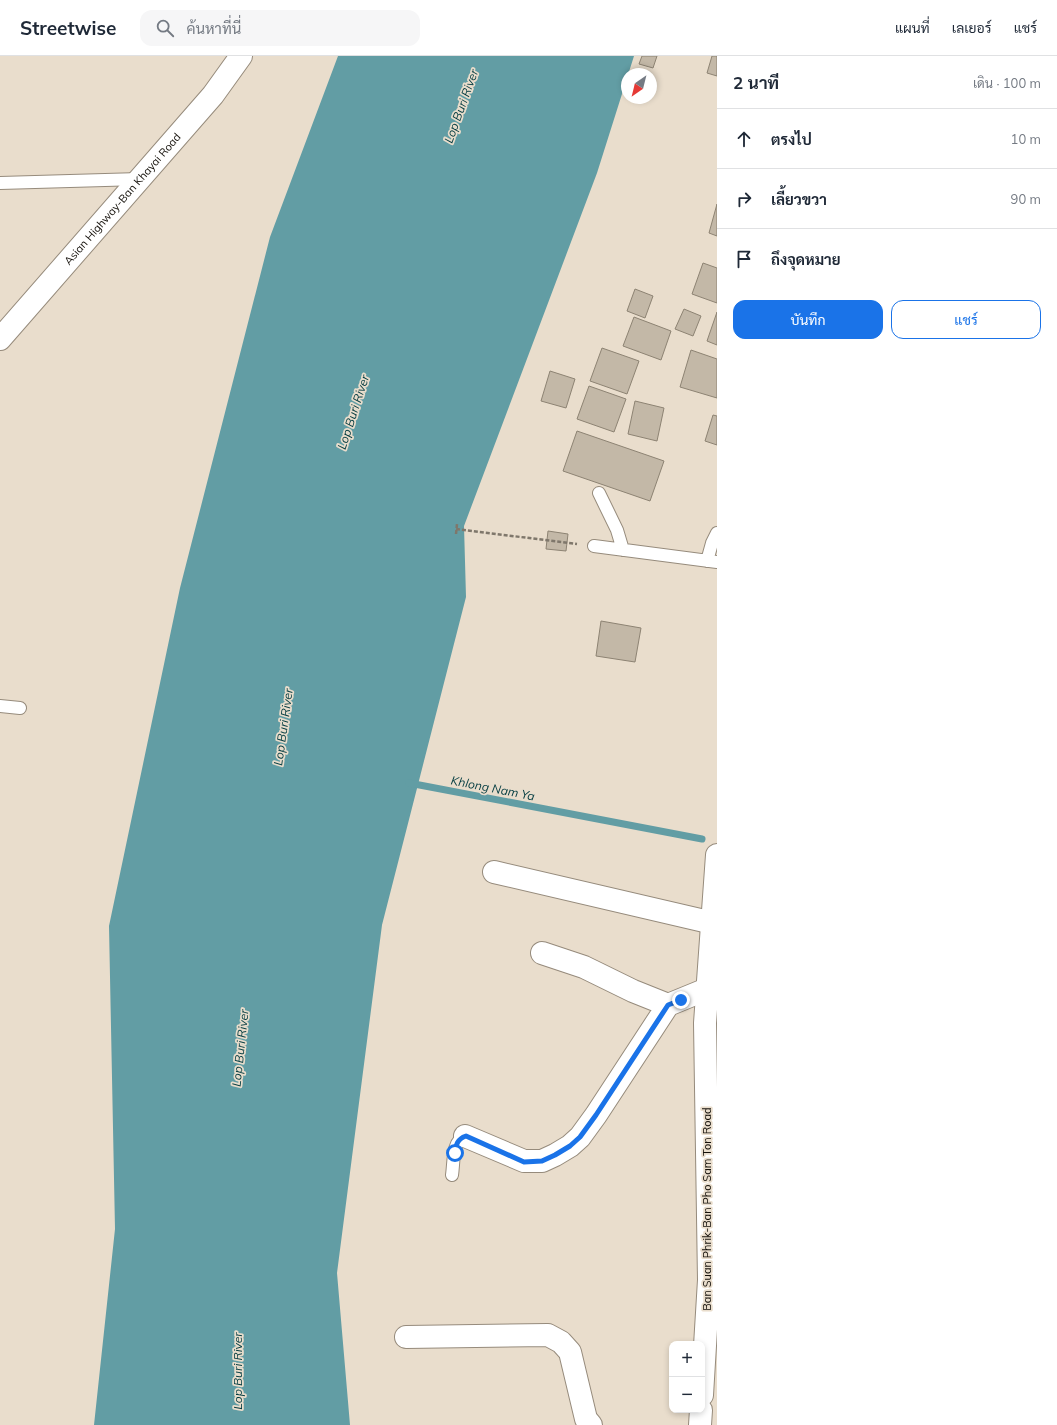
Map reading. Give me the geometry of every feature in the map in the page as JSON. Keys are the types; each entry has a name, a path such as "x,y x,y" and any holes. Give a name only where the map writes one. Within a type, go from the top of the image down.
{"street":[{"name":"Asian Highway-Ban Khayai Road","path":"0,339 213,96 241,56"},
{"name":"Ban Suan Phrik-Ban Pho Sam Ton Road","path":"704,1377 713,1281 711,1023 707,989 717,855"},
{"path":"494,872 713,923"},
{"path":"542,954 584,967 633,991 668,1005"},
{"path":"466,1136 524,1162 542,1161 570,1146 580,1137 596,1115 668,1005 707,989"},
{"path":"406,1337 548,1335 561,1342 570,1352 586,1419 591,1425"},
{"path":"700,1425 701,1413"}],"lane":[{"path":"0,183 140,179"},
{"path":"599,493 617,530 623,550"},
{"path":"594,546 712,561 712,542 717,533"},
{"path":"0,706 20,708"},
{"path":"452,1175 457,1143 461,1138 466,1136"}],"path":[{"path":"456,534 457,524"},
{"path":"456,529 594,546"}],"water":[{"name":"Lop Buri River","path":"338,56 634,56 630,68 621,68 621,97 597,173 464,526 466,597 382,925 337,1273 350,1425 94,1425 115,1229 109,926 180,588 270,237"}],"building":[{"path":"642,56 657,56 653,68 639,64"},
{"path":"712,56 717,56 717,76 707,73"},
{"path":"717,204 717,236 709,233"},
{"path":"703,263 717,268 717,303 692,294"},
{"path":"635,289 653,296 645,318 627,311"},
{"path":"684,309 701,316 693,336 675,329"},
{"path":"717,312 717,345 707,341"},
{"path":"634,317 671,331 661,360 623,346"},
{"path":"602,348 639,361 627,394 590,381"},
{"path":"691,350 717,359 717,398 680,387"},
{"path":"550,371 575,379 566,408 541,401"},
{"path":"589,386 626,399 614,432 577,419"},
{"path":"635,401 664,408 657,441 628,434"},
{"path":"713,415 717,416 717,445 705,441"},
{"path":"577,431 664,461 650,501 563,471"},
{"path":"548,531 568,534 566,551 546,549"},
{"path":"601,621 641,628 635,662 596,656"}],"waterway":[{"name":"Khlong Nam Ya","path":"409,783 702,839"}],"route":[{"path":"455,1153 457,1143 461,1138 466,1136 524,1162 542,1161 570,1146 580,1137 596,1115 668,1005 681,1000"}]}
